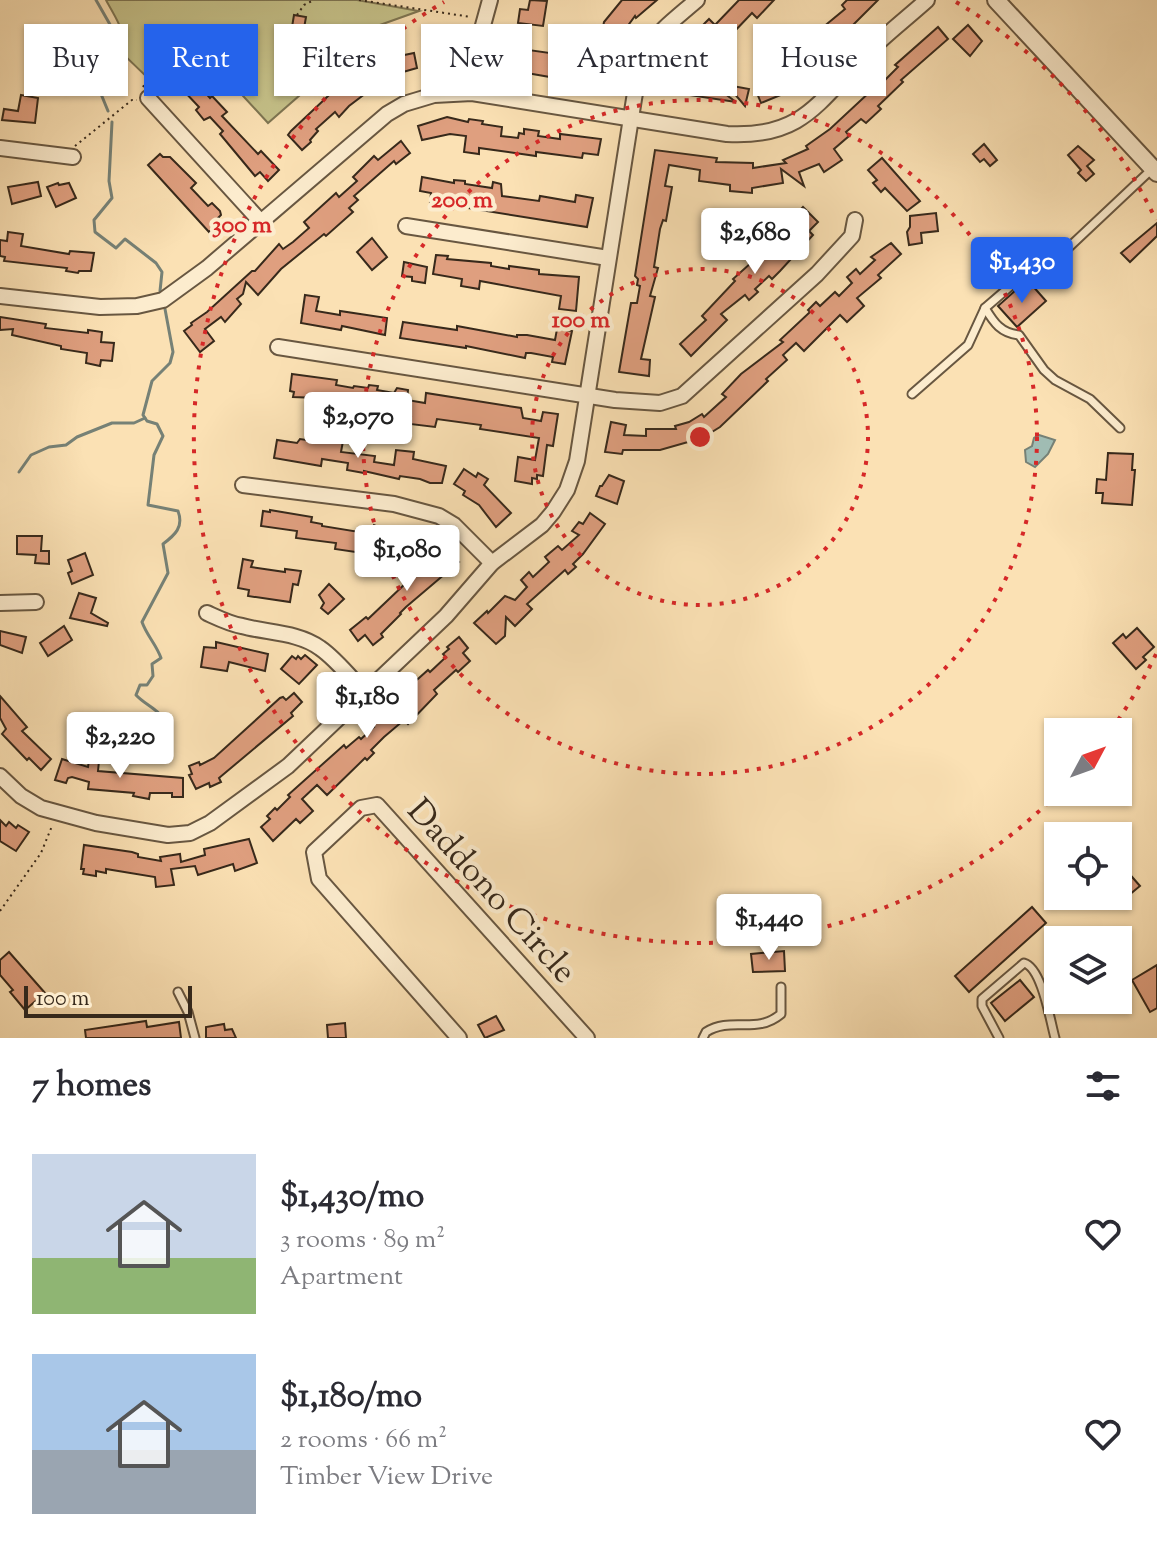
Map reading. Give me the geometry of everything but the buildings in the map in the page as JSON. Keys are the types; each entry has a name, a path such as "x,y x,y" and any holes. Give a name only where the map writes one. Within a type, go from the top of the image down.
{"street":[{"path":"483,24 490,0"},
{"path":"4,781 41,808 56,813 136,831 168,835 190,833 229,812 288,766 446,616 492,563 542,525 560,503 577,461 638,76 646,49 662,30 697,0"},
{"path":"491,96 755,136 788,126 826,98 868,52 927,0"},
{"path":"996,0 1155,171"},
{"path":"0,296 100,307 150,304 179,290 387,114 404,104 433,96"},
{"path":"148,98 261,222"},
{"path":"0,148 68,157"},
{"path":"278,347 587,396 660,403 682,396 817,274 852,236 855,220"},
{"path":"406,226 608,258"},
{"path":"243,485 417,509 447,520 492,563"},
{"path":"0,603 36,602"},
{"path":"207,613 242,626 309,641 364,692"},
{"name":"Daddono Circle","path":"459,1038 319,879 314,852 361,808 377,805 587,1038"}],"lane":[{"path":"912,394 968,345 985,308 1028,271 1049,266 1155,171"},
{"path":"985,308 994,323 1006,333 1019,335 1055,380 1090,399 1120,428"},
{"path":"999,1038 982,1006 982,999 1024,963 1033,968 1042,989 1055,1038"},
{"path":"703,1038 714,1027 769,1024 781,1014 781,987"},
{"path":"178,992 188,1012 195,1038"}],"path":[{"path":"297,15 304,5 314,0"},
{"path":"359,0 484,19"},
{"path":"68,157 132,100 144,84"},
{"path":"132,100 144,102 148,98"},
{"path":"0,911 41,853 56,813"}],"shaded area":[{"path":"106,0 357,0 419,11 383,24 274,24 274,96 299,96 268,123 243,96 258,96 258,24 144,24 144,74 128,59 128,24 119,24"}],"water":[{"path":"1039,435 1055,440 1048,454 1035,467 1026,462 1025,450"}],"waterway":[{"path":"96,0 116,35 101,94 108,111"},
{"path":"112,122 109,181 112,198 94,220 95,232 116,248 125,239 156,263 162,272 160,291"},
{"path":"153,744 150,733 164,721 159,713 136,695 140,685 147,685 153,676 152,664 161,658 142,622 168,573 163,544 175,534 180,522 178,511 148,505 154,455 163,436 157,424 147,421 143,415 152,381 170,363 173,352 165,309"},
{"path":"19,472 31,455 49,447 66,445 77,437 112,423 134,423 145,418"}]}
